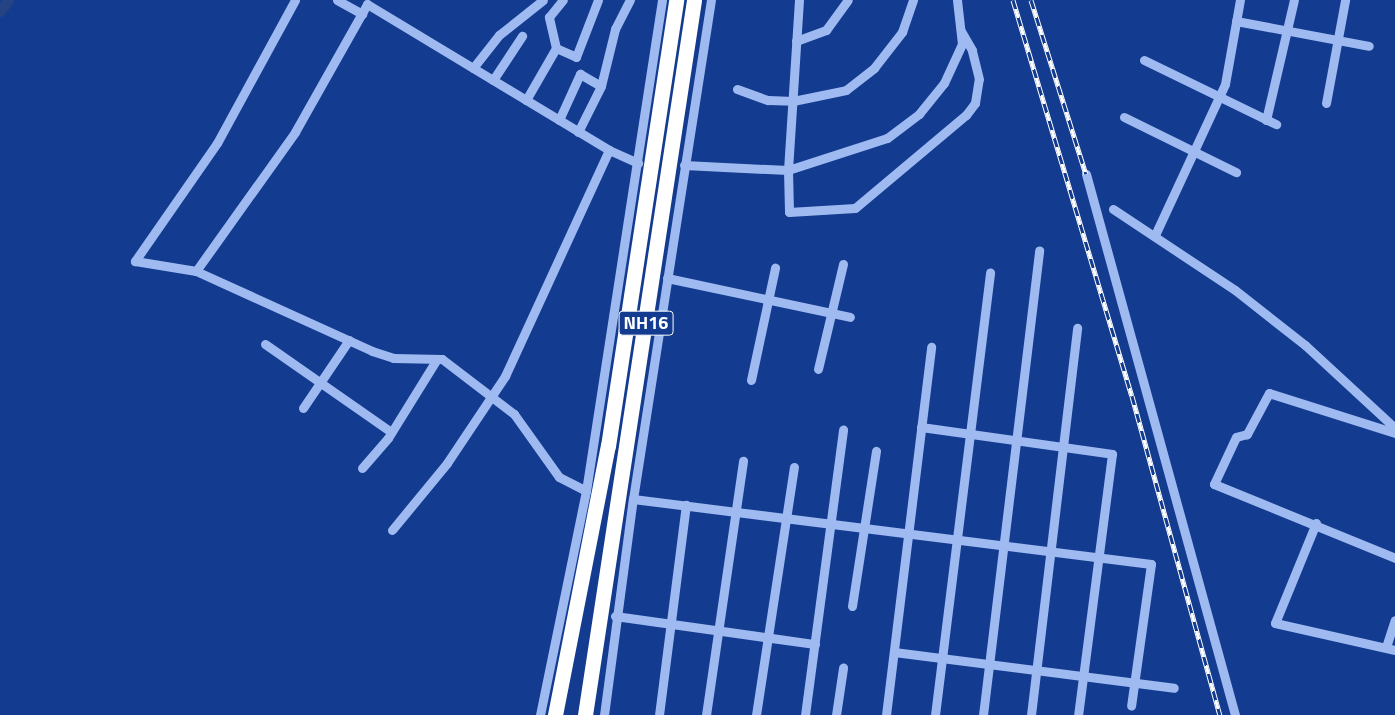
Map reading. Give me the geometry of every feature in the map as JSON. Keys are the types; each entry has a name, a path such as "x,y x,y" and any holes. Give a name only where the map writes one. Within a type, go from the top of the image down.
{"highway":[{"name":"NH16","path":"555,715 608,446 676,0"},
{"name":"NH16","path":"585,715 694,0"}],"street":[{"path":"295,0 218,143 136,261 196,271 393,358 437,359 491,393 514,414 559,477 586,491"},
{"path":"337,0 362,14"},
{"path":"473,68 499,35 543,0"},
{"path":"526,100 556,48 549,17 563,0"},
{"path":"559,120 580,74 576,58 598,0"},
{"path":"578,132 601,86 615,29 630,0"},
{"path":"540,715 586,491 662,0"},
{"path":"604,715 633,499 711,0"},
{"path":"799,0 788,170 789,212 854,208 938,142 974,103 979,79 972,50 961,31"},
{"path":"796,41 826,30 848,0"},
{"path":"737,89 768,100 793,101 846,90 874,68 902,32 913,0"},
{"path":"684,165 788,170 887,138 919,114 944,83 962,44 957,0"},
{"path":"1155,235 1225,84 1240,0"},
{"path":"1266,120 1294,0"},
{"path":"1326,104 1345,0"},
{"path":"196,271 295,132 368,2 608,150 638,163"},
{"path":"1236,21 1369,46"},
{"path":"493,80 522,36"},
{"path":"556,48 576,58"},
{"path":"1144,60 1218,98 1276,124"},
{"path":"580,74 601,86"},
{"path":"1124,117 1236,172"},
{"path":"392,530 446,463 491,393 505,376 608,150"},
{"path":"1086,174 1235,715"},
{"path":"1113,209 1155,235 1305,345 1395,428"},
{"path":"983,715 1039,250"},
{"path":"818,369 843,264"},
{"path":"752,380 775,268"},
{"path":"935,715 990,272"},
{"path":"667,278 850,317"},
{"path":"1031,715 1077,328"},
{"path":"304,408 349,340"},
{"path":"265,344 391,432"},
{"path":"886,715 931,347"},
{"path":"362,468 391,432 437,359"},
{"path":"1395,433 1269,393 1247,434 1236,437 1214,484 1316,523 1395,558"},
{"path":"921,427 1112,454 1078,715"},
{"path":"805,715 843,430"},
{"path":"852,606 876,451"},
{"path":"706,715 743,461"},
{"path":"756,715 794,467"},
{"path":"633,499 735,512 832,520 957,540 1151,564 1131,706"},
{"path":"659,715 686,506"},
{"path":"1316,523 1275,623 1395,650"},
{"path":"616,616 671,621 815,644"},
{"path":"1386,647 1395,620"},
{"path":"894,652 1174,688"},
{"path":"836,715 843,668"}],"waterway":[{"path":"0,11 8,0"}],"railway":[{"path":"1013,0 1132,396 1220,715"},
{"path":"1031,0 1086,174"}]}
